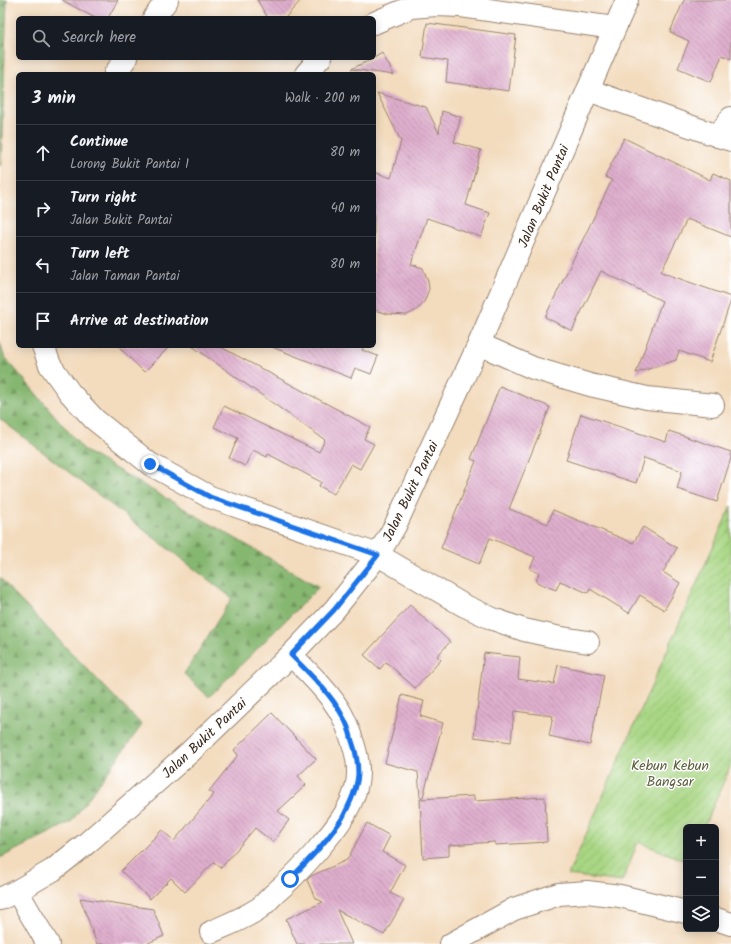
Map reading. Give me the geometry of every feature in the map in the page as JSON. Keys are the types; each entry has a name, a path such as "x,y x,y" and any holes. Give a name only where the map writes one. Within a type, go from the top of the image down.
{"street":[{"path":"155,16 167,0"},
{"name":"Jalan Bukit Pantai","path":"9,895 53,870 87,844 190,752 291,655 334,610 378,555 395,526 479,344 627,0"},
{"path":"376,22 411,8 436,5 461,6 614,28"},
{"path":"116,72 125,60"},
{"path":"308,72 318,60"},
{"path":"588,90 725,138 731,118"},
{"path":"479,344 533,368 590,385 647,398 713,405"},
{"path":"43,348 50,365 70,393 94,419 150,464 210,497 378,555 463,605 524,630 588,642"},
{"path":"211,932 259,909 290,879 306,863 343,818 356,788 358,774 356,753 342,715 330,697 310,673 291,655"},
{"path":"451,944 514,909 559,894 587,892 620,896 683,911"},
{"path":"9,895 48,944"},
{"path":"719,920 731,924"}],"green space":[{"path":"0,0 7,0 0,166"},
{"path":"0,342 4,356 85,451 319,587 209,697 184,674 232,598 0,419"},
{"name":"Kebun Kebun Bangsar","path":"731,506 731,765 705,824 683,824 683,860 638,842 622,882 568,875"},
{"path":"0,577 12,592 142,725 71,822 0,858"}],"building":[{"path":"62,0 118,0 109,16 91,16"},
{"path":"257,0 301,0 287,16 267,16"},
{"path":"684,0 731,0 731,59 722,55 711,82 678,68 689,41 670,32"},
{"path":"427,23 516,35 509,91 446,82 448,61 422,57"},
{"path":"382,53 394,75 351,69 370,60 376,60 376,57"},
{"path":"377,93 426,107 439,133 442,111 461,117 454,142 481,150 466,205 490,213 481,237 427,218 411,264 423,268 428,281 429,289 421,306 407,315 388,314 376,311 376,173 391,178 401,141"},
{"path":"624,138 710,180 713,173 731,181 731,237 687,219 661,272 731,297 710,362 679,351 676,360 636,373 662,301 601,271 572,331 545,317 612,180 605,177"},
{"path":"120,348 168,348 144,372"},
{"path":"195,348 223,348 370,427 364,439 374,444 360,469 351,464 334,494 319,486 321,482 268,454 267,457 253,450 245,466 229,458 238,438 214,427 224,406 319,452 325,440"},
{"path":"275,348 363,348 362,350 378,356 371,374 355,368 351,378"},
{"path":"500,386 550,407 509,509 548,524 553,510 633,543 643,527 677,548 663,572 680,583 664,610 640,595 629,613 590,589 588,593 560,581 556,590 536,582 539,573 530,569 535,557 490,538 479,564 441,548 476,461 471,459"},
{"path":"581,414 666,442 669,431 731,452 731,458 717,502 677,489 682,471 644,458 636,483 566,460"},
{"path":"410,605 450,642 437,656 441,660 415,688 386,662 380,669 364,655"},
{"path":"484,653 520,657 518,679 554,684 558,665 604,675 590,745 549,736 553,716 514,711 511,742 474,737"},
{"path":"402,695 424,701 420,716 443,723 423,797 420,797 418,772 385,763"},
{"path":"272,713 316,759 298,776 306,785 278,811 289,820 273,842 255,828 221,868 214,862 185,892 171,878 150,899 121,871 162,830 174,841 214,794 209,791 238,755 234,750"},
{"path":"474,796 474,801 545,797 547,842 495,845 495,842 449,845 449,856 423,858 420,799"},
{"path":"367,823 390,836 382,852 405,865 390,893 404,900 384,935 337,910 352,944 297,944 286,919 323,902 315,898 307,880 311,876 347,860"},
{"path":"80,898 153,909 164,936 146,944 97,944"}],"route":[{"path":"150,464 210,497 378,555 334,610 291,655 310,673 330,697 342,715 356,753 358,774 356,788 343,818 306,863 290,879"}]}
